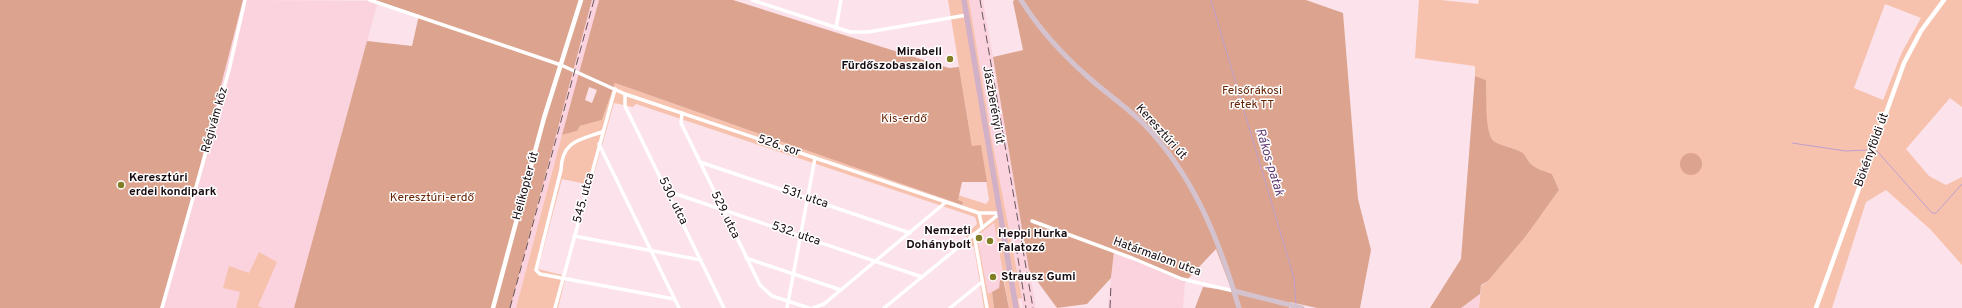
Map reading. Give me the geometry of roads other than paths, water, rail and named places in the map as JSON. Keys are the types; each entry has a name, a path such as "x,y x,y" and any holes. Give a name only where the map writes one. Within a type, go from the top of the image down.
{"main road":[{"name":"Jászberényi út","path":"964,0 1016,308"},
{"name":"Keresztúri út","path":"1021,0 1052,41 1088,77 1142,123 1182,170 1206,214 1239,306"},
{"name":"Határmalom utca","path":"1234,291 1302,308"},
{"path":"1239,306 1238,298 1244,294"}],"street":[{"name":"Régivám köz","path":"162,308 229,70 245,0"},
{"name":"526. sor","path":"370,0 561,65 625,94 979,213 1000,213"},
{"name":"Helikopter út","path":"493,308 561,65 581,0"},
{"path":"752,0 850,32 868,32 967,15"},
{"path":"836,28 841,0"},
{"name":"Bökényföldi út","path":"1816,308 1904,63 1927,21 1944,0"},
{"name":"545. utca","path":"555,308 615,89"},
{"name":"530. utca","path":"625,94 625,106 724,308"},
{"name":"529. utca","path":"682,113 681,123 760,285 772,296 809,308"},
{"path":"602,132 575,142 562,158 561,170 535,268 540,274 674,299"},
{"path":"599,144 678,308"},
{"path":"787,308 815,158"},
{"name":"531. utca","path":"700,162 910,233"},
{"name":"532. utca","path":"670,196 676,194 922,277"},
{"path":"813,308 824,304 946,202"},
{"path":"979,213 982,227"},
{"path":"884,308 1000,213"},
{"name":"Határmalom utca","path":"1032,221 1132,258 1182,279 1234,291"},
{"path":"974,234 987,308"},
{"path":"574,236 701,260"},
{"path":"746,258 841,290"},
{"path":"950,308 982,282"}],"waterway":[{"name":"Rákos-patak","path":"1211,0 1294,278 1296,305"},
{"path":"1792,143 1846,151 1868,150"},
{"path":"1877,151 1932,213 1936,213 1962,184"}],"railway":[{"path":"510,308 594,0"},
{"path":"980,0 1033,308"},
{"path":"1016,246 1026,308"},
{"path":"1110,308 1111,284"}],"place":[{"name":"Mirabell Fürdőszobaszalon","path":"950,59"},
{"name":"Keresztúri erdei kondipark","path":"121,185"},
{"name":"Nemzeti Dohánybolt","path":"979,238"},
{"name":"Heppi Hurka Falatozó","path":"990,241"},
{"name":"Strausz Gumi","path":"993,277"}],"park label":[{"name":"Felsőrákosi rétek TT","path":"1252,98"},
{"name":"Kis-erdő","path":"904,119"},
{"name":"Keresztúri-erdő","path":"432,198"}]}
